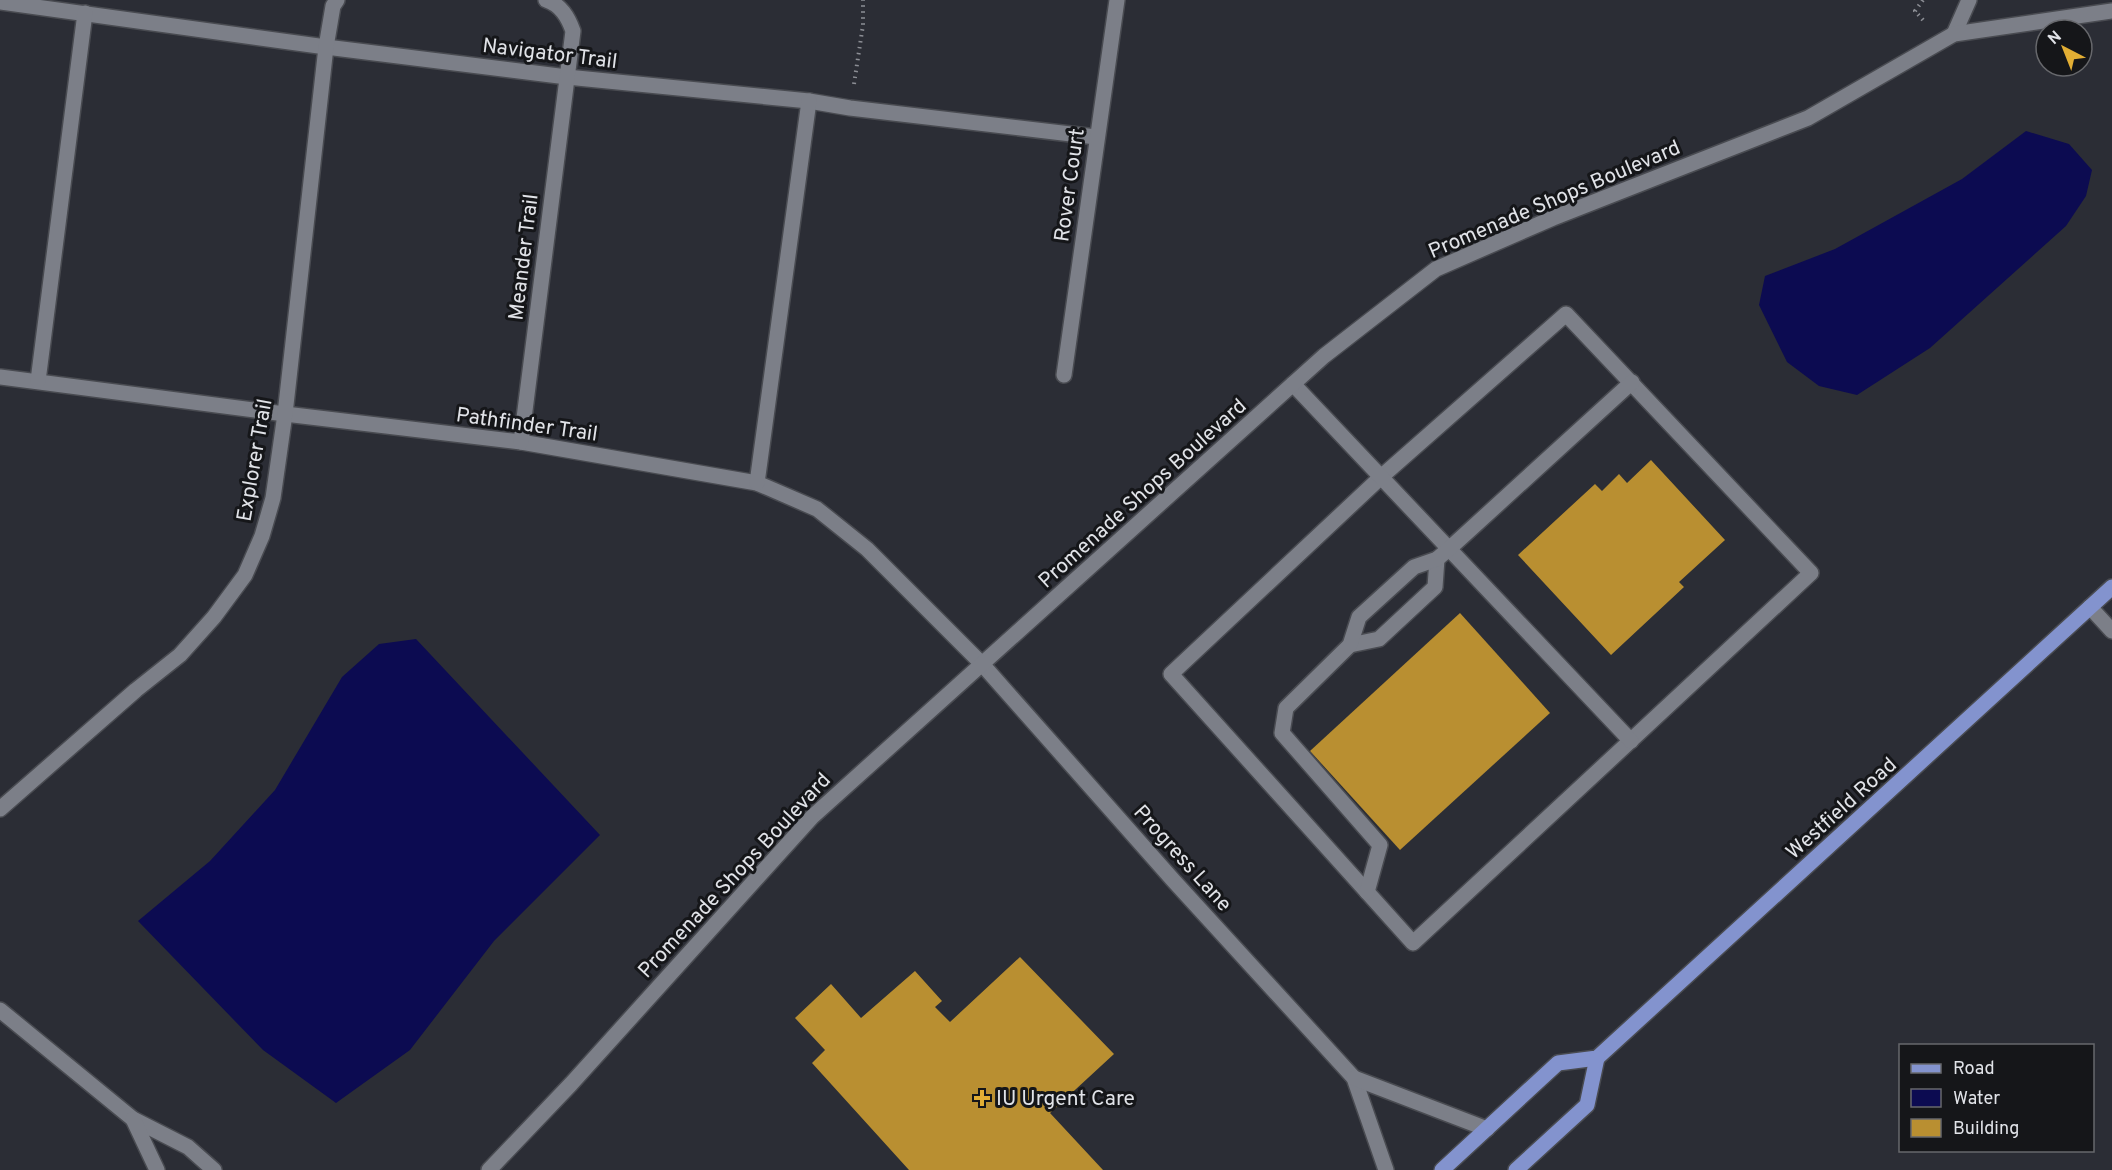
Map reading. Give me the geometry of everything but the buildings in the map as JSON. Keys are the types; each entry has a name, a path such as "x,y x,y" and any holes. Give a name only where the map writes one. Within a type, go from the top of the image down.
{"main road":[{"name":"Westfield Road","path":"1597,1059 2112,587"},
{"path":"1442,1170 1558,1063 1597,1059 1587,1105 1516,1170"}],"street":[{"name":"Explorer Trail","path":"0,808 136,690 180,655 245,575 262,536 273,498 285,414 326,47 333,6 337,0"},
{"name":"Meander Trail","path":"521,442 573,32 569,20 562,11 546,0"},
{"name":"Rover Court","path":"1064,375 1117,0"},
{"path":"1954,34 1969,0"},
{"path":"2102,0 2112,11"},
{"name":"Navigator Trail","path":"0,2 326,47 567,77 809,101 850,108 1096,137"},
{"name":"Promenade Shops Boulevard","path":"489,1170 571,1084 812,817 1324,356 1436,269 1553,218 1808,118 1954,34 2112,11"},
{"path":"39,381 85,13"},
{"path":"757,483 809,101"},
{"path":"1566,314 1632,382 1811,573 1413,943 1171,674 1381,477 1566,314"},
{"name":"Pathfinder Trail","path":"0,377 521,442 757,483 817,509 867,549 982,664"},
{"path":"1367,891 1380,845 1282,733 1286,708 1350,645 1359,617 1414,567 1437,559 1450,548 1632,382"},
{"path":"1293,384 1631,741"},
{"path":"1350,645 1379,639 1435,587 1437,559"},
{"path":"2090,607 2112,631"},
{"name":"Progress Lane","path":"982,664 1173,880 1354,1078"},
{"path":"0,1010 133,1119 188,1148 214,1170"},
{"path":"1354,1078 1487,1129"},
{"path":"1354,1078 1386,1170"},
{"path":"133,1119 157,1170"}],"path":[{"path":"850,108 863,25 862,0"}],"water":[{"path":"2026,131 2069,144 2092,170 2086,196 2066,226 1930,348 1857,395 1819,386 1787,362 1759,305 1765,276 1835,249 1962,179"},
{"path":"416,639 600,835 494,941 410,1050 336,1103 263,1050 138,921 210,861 275,790 342,677 379,644"}],"place":[{"name":"IU Urgent Care","path":"982,1098"}]}
